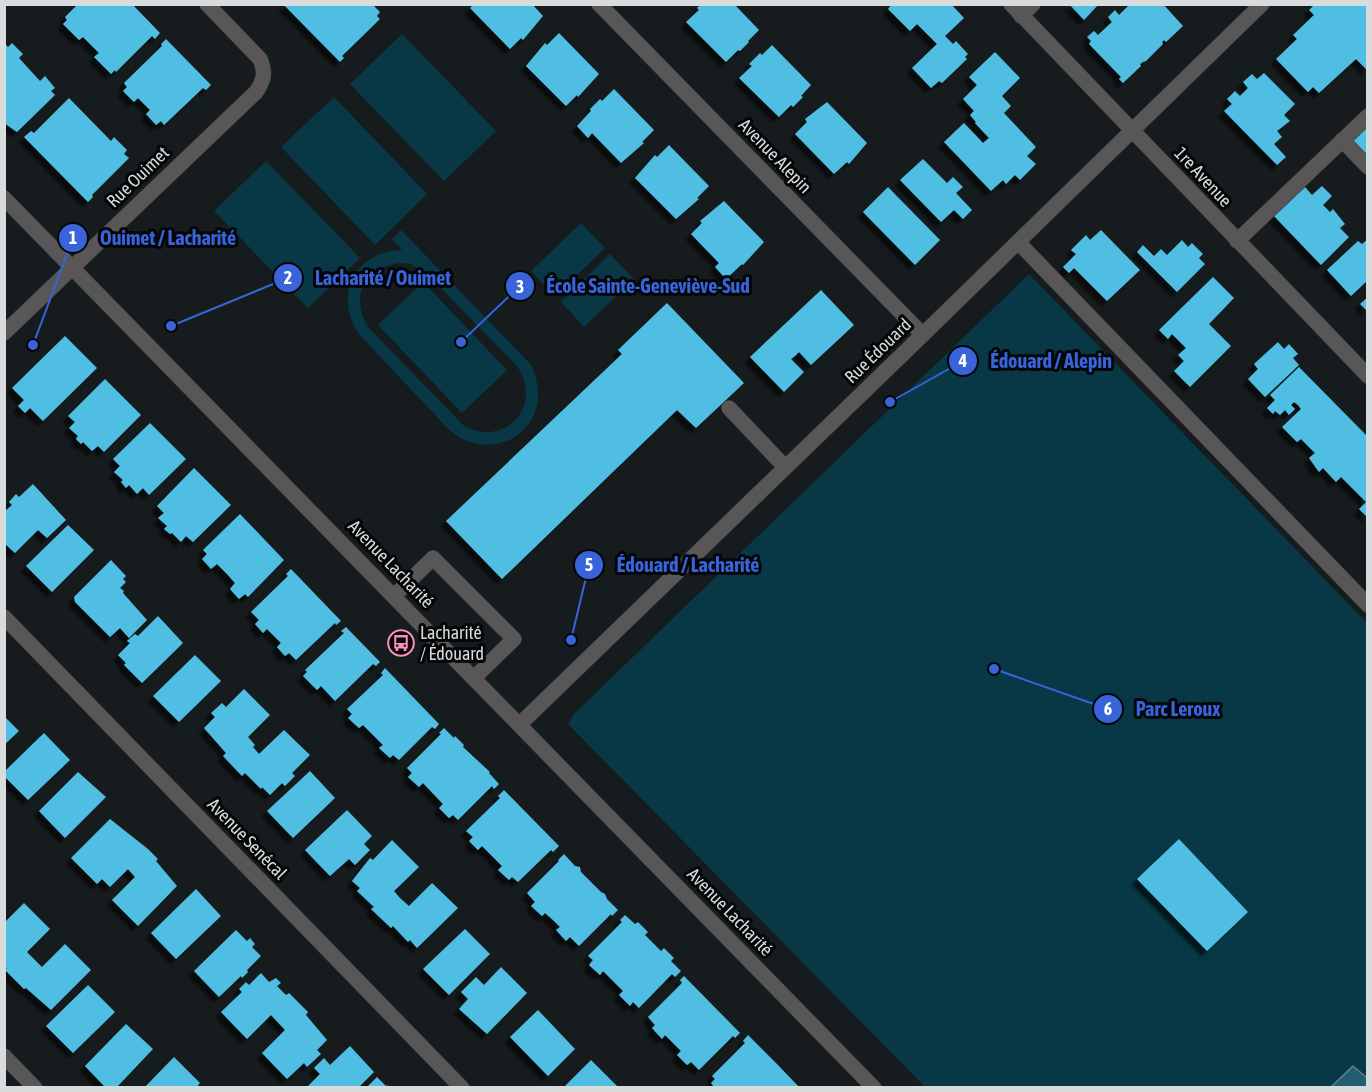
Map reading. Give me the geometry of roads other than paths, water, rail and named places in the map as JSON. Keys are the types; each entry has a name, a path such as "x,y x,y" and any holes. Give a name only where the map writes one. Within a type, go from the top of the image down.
{"street":[{"name":"Rue Ouimet","path":"4,333 256,92 263,81 265,71 260,59 207,4"},
{"name":"Avenue Alepin","path":"599,4 923,335"},
{"name":"1re Avenue","path":"1011,4 1368,376"},
{"path":"1022,16 1033,4"},
{"name":"Rue Édouard","path":"520,724 1262,4"},
{"path":"1237,241 1368,116"},
{"path":"1342,140 1368,167"},
{"name":"Avenue Lacharité","path":"4,198 874,1088"},
{"path":"1018,242 1368,605"},
{"path":"729,408 785,467"},
{"path":"394,596 433,558 514,639 474,678"},
{"name":"Avenue Senécal","path":"4,617 462,1088"},
{"path":"4,1056 35,1088"}],"place":[{"name":"Lacharité / Ouimet","path":"171,326"},
{"name":"École Sainte-Geneviève-Sud","path":"461,342"},
{"name":"Ouimet / Lacharité","path":"33,345"},
{"name":"Édouard / Alepin","path":"890,402"},
{"name":"Édouard / Lacharité","path":"571,640"},
{"name":"Lacharité / Édouard","path":"401,643"},
{"name":"Parc Leroux","path":"994,669"}]}
